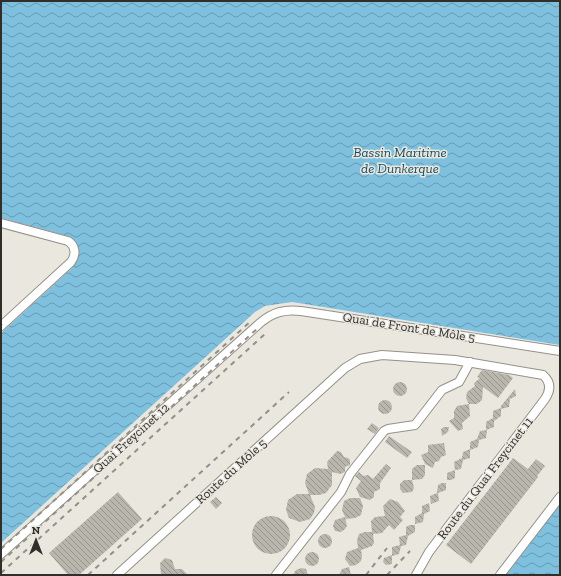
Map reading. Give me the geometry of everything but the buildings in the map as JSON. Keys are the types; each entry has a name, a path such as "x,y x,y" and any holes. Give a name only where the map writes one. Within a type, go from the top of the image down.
{"street":[{"path":"1,222 68,241 73,246 75,253 71,262 1,326"},
{"name":"Quai de Front de Môle 5","path":"260,323 276,312 292,310 560,351"},
{"name":"Quai Freycinet 12","path":"1,554 260,323"},
{"name":"Route du Môle 5","path":"117,575 345,368 360,359 378,355 470,362 537,372 548,380"},
{"path":"276,575 341,492 350,474 384,431 416,424 442,390 458,382 470,362"},
{"name":"Route du Quai Freycinet 11","path":"416,575 429,552 545,399 549,390 548,380"},
{"path":"500,575 560,497"}],"water":[{"name":"Bassin Maritime de Dunkerque","path":"1,1 560,1 560,345 292,302 265,306 255,312 1,543 1,333 72,268 78,255 70,238 67,236 1,218"},
{"path":"560,503 560,575 505,575"}],"railway":[{"path":"1,549 252,320"},
{"path":"1,562 259,327"},
{"path":"1,573 265,334"},
{"path":"88,575 289,392"},
{"path":"366,575 387,548"},
{"path":"387,575 410,551"}]}
